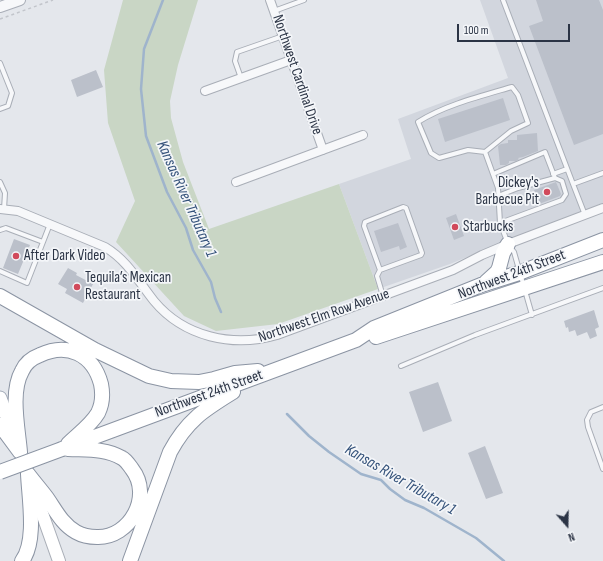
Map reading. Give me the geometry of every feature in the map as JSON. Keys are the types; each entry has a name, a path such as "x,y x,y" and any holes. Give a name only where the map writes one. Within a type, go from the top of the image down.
{"highway":[{"name":"Northwest 24th Street","path":"0,472 356,340 374,328 482,285 603,240"},
{"path":"482,285 497,272 503,253 508,244"},
{"name":"Northwest 24th Street","path":"356,340 374,338 603,262"},
{"path":"0,296 95,350 139,372 161,380 199,382 235,373 278,369"},
{"path":"20,452 16,394 21,371 27,363 36,356 54,350 69,350 83,356 92,364 97,372 102,389 102,403 97,414 88,425 62,449"},
{"path":"130,561 170,452 182,430 200,413 259,376"},
{"path":"0,425 20,452"},
{"path":"28,474 64,523 78,533 86,536 102,537 120,531 127,525 138,508 140,493 138,479 134,471 123,459 106,452 62,449"},
{"path":"22,561 28,551 31,534 28,474"}],"main road":[{"path":"0,398 59,561"}],"street":[{"path":"0,8 20,0"},
{"name":"Northwest Cardinal Drive","path":"270,0 323,150"},
{"path":"205,91 291,60"},
{"path":"236,182 363,135"},
{"name":"Northwest Elm Row Avenue","path":"2,209 18,211 111,251 128,265 150,295 165,312 191,330 214,338 239,341 268,338 383,296 453,270 508,244 603,208"}],"lane":[{"path":"274,11 304,0"},
{"path":"503,0 585,215"},
{"path":"241,78 235,61 237,52 283,36"},
{"path":"0,63 12,94 8,106 0,109"},
{"path":"512,87 518,95 528,123 511,131 485,152 468,150 439,158 431,153 418,122 426,116 474,98 512,87"},
{"path":"485,152 498,188 500,223 508,244 514,252 532,315"},
{"path":"493,174 545,152 554,176 564,184 566,194 562,200 500,223"},
{"path":"498,196 554,176 567,169"},
{"path":"573,184 603,173"},
{"path":"0,182 5,193 2,209"},
{"path":"380,270 364,226 365,222 403,207 406,208 422,252 421,255 380,270 377,276 383,296"},
{"path":"0,271 27,283 50,224"},
{"path":"0,230 6,228 43,242"},
{"path":"401,366 475,335 603,288"},
{"path":"603,407 591,412 587,420 588,427 603,469"}],"path":[{"path":"0,19 53,0"}],"shaded area":[{"path":"480,0 603,0 603,203 450,264 378,289 339,184 411,159 398,119 508,78"}],"green space":[{"path":"123,0 198,0 178,65 170,101 171,118 183,162 209,229 339,184 378,289 278,324 216,331 184,316 116,242 135,201 108,123 104,70"}],"building":[{"path":"536,0 599,0 603,10 603,134 574,145 529,26 543,21"},
{"path":"96,70 103,87 77,97 71,80"},
{"path":"503,98 510,120 445,142 438,119"},
{"path":"537,133 538,151 518,158 519,159 516,161 509,161 506,165 500,165 498,146 508,143 508,140 517,140 517,135"},
{"name":"Dickey's Barbecue Pit","path":"556,182 561,194 560,196 539,204 534,190"},
{"name":"Starbucks","path":"456,214 464,236 454,240 446,218"},
{"path":"398,223 407,247 400,250 399,246 381,252 374,231"},
{"name":"After Dark Video","path":"14,239 30,245 18,274 3,268"},
{"name":"Tequila’s Mexican Restaurant","path":"68,268 77,273 76,275 93,284 83,303 65,293 67,289 58,284"},
{"path":"594,310 599,327 595,329 597,336 590,339 587,332 577,336 575,330 569,332 564,321"},
{"path":"438,382 452,421 423,432 409,392"},
{"path":"485,446 503,493 486,499 468,453"}],"waterway":[{"name":"Kansas River Tributary 1","path":"163,0 144,49 141,89 146,136 167,192 186,228 193,250 211,282 215,298 221,312"},
{"name":"Kansas River Tributary 1","path":"287,414 309,436 361,474 381,480 405,500 424,508 476,538 504,561"}],"place":[{"name":"Dickey's Barbecue Pit","path":"547,192"},
{"name":"Starbucks","path":"455,227"},
{"name":"After Dark Video","path":"16,256"},
{"name":"Tequila’s Mexican Restaurant","path":"77,287"}]}
